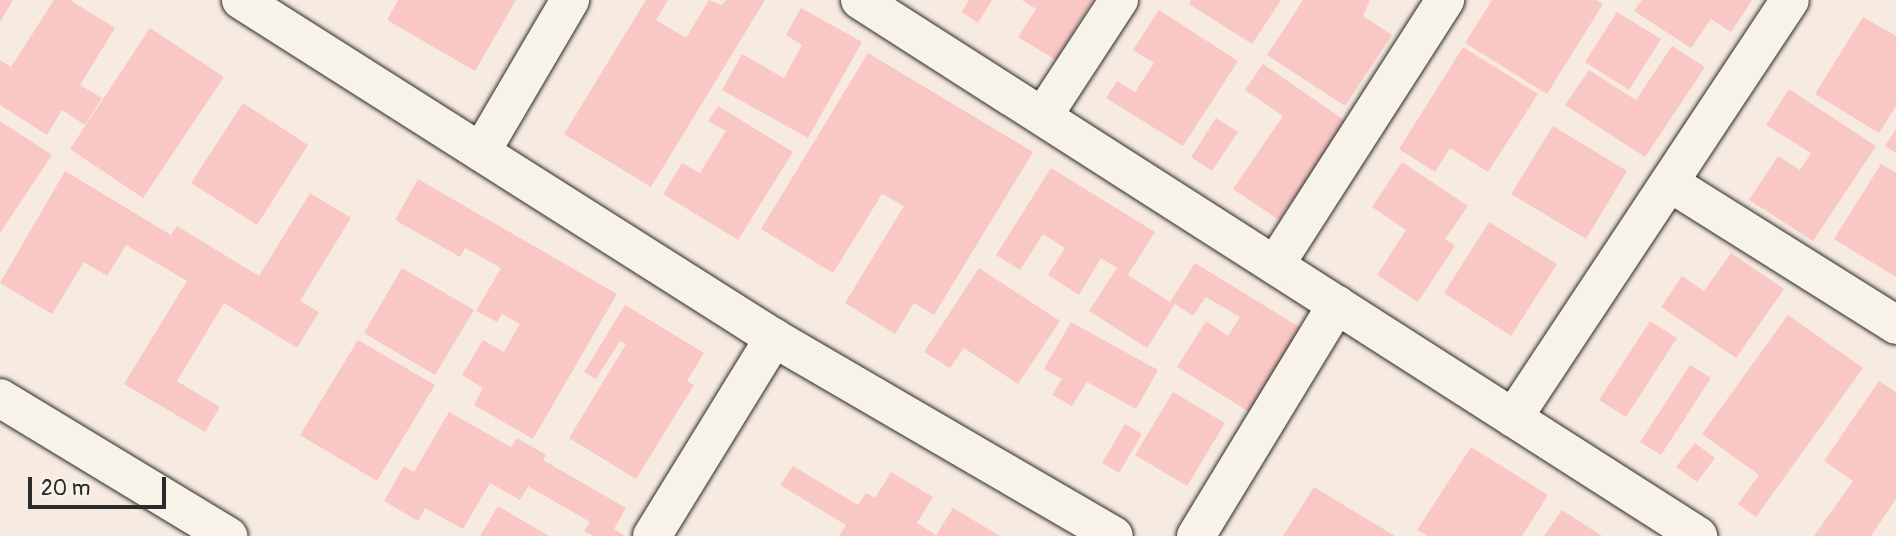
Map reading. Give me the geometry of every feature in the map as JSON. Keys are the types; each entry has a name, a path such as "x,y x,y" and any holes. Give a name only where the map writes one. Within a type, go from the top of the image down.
{"street":[{"path":"241,0 774,338 1114,536"},
{"path":"481,152 570,0"},
{"path":"860,0 1698,536"},
{"path":"1043,116 1119,0"},
{"path":"1275,265 1445,0"},
{"path":"1513,418 1790,0"},
{"path":"1670,183 1896,325"},
{"path":"1196,536 1337,304"},
{"path":"652,536 774,338"},
{"path":"0,398 228,536"}],"building":[{"path":"0,0 13,0 0,22"},
{"path":"54,0 70,0 115,28 80,85 102,98 85,125 62,110 47,135 0,105 0,60 11,67"},
{"path":"398,0 516,0 475,71 387,20"},
{"path":"646,0 668,0 656,20 686,38 709,0 722,5 726,0 765,0 651,187 564,134"},
{"path":"969,0 992,0 978,23 962,12"},
{"path":"1022,0 1093,0 1056,60 1018,37 1036,9"},
{"path":"1191,0 1281,0 1252,44 1189,4"},
{"path":"1303,0 1370,0 1363,16 1392,35 1345,106 1267,55"},
{"path":"1492,0 1596,0 1603,4 1547,94 1465,43"},
{"path":"1642,0 1752,0 1731,32 1711,19 1691,48 1634,11"},
{"path":"801,8 862,42 808,138 722,90 742,54 784,78 802,45 786,35"},
{"path":"1159,10 1238,61 1183,146 1106,98 1117,81 1135,92 1154,63 1133,50"},
{"path":"1617,12 1661,39 1629,90 1585,62"},
{"path":"1863,17 1896,36 1896,106 1879,133 1815,94"},
{"path":"150,28 224,77 143,198 70,149"},
{"path":"1672,46 1705,67 1645,157 1565,105 1589,70 1636,100"},
{"path":"1463,47 1538,94 1488,172 1450,148 1435,172 1399,149"},
{"path":"868,53 1033,152 934,315 914,303 895,334 845,303 904,206 882,194 833,273 761,229"},
{"path":"1263,64 1347,122 1279,220 1233,189 1283,116 1245,90"},
{"path":"1789,89 1876,146 1813,241 1749,200 1778,156 1800,170 1811,153 1766,125"},
{"path":"243,103 308,145 257,225 191,183"},
{"path":"718,106 793,152 738,240 663,194 682,163 700,173 726,131 708,121"},
{"path":"1216,118 1238,132 1212,171 1191,157"},
{"path":"0,121 52,155 0,233"},
{"path":"1553,126 1627,171 1586,239 1511,194"},
{"path":"1896,129 1896,153 1885,146"},
{"path":"1402,162 1468,206 1445,239 1455,246 1418,302 1377,275 1406,230 1372,207"},
{"path":"1881,164 1896,173 1896,277 1834,239"},
{"path":"1051,168 1155,232 1128,275 1170,302 1195,263 1304,330 1251,413 1177,367 1206,321 1228,336 1240,317 1206,297 1193,316 1175,304 1147,348 1089,311 1117,268 1101,258 1079,295 1048,275 1065,248 1043,234 1020,270 996,255"},
{"path":"65,171 171,235 177,226 259,276 310,193 351,218 300,301 319,312 297,348 224,303 177,381 220,407 205,432 124,384 187,281 126,245 107,276 84,262 52,314 0,283"},
{"path":"418,179 617,294 533,439 474,405 483,388 462,375 483,340 504,352 520,324 502,314 497,322 476,311 501,268 465,248 460,257 395,220"},
{"path":"1489,222 1557,264 1511,336 1444,293"},
{"path":"1731,253 1784,289 1736,358 1661,307 1682,276 1704,291"},
{"path":"402,268 474,310 435,375 364,333"},
{"path":"979,268 1060,321 1018,384 964,348 950,368 924,352"},
{"path":"625,305 704,353 687,381 694,385 636,479 569,438 626,344 620,341 596,379 584,372"},
{"path":"1788,315 1863,368 1756,517 1738,504 1759,475 1702,434"},
{"path":"1650,321 1677,338 1626,417 1599,400"},
{"path":"1071,322 1158,370 1136,409 1087,382 1072,406 1052,395 1062,379 1044,369"},
{"path":"358,340 435,385 377,481 300,435"},
{"path":"1690,365 1711,378 1661,455 1640,442"},
{"path":"1879,381 1896,392 1896,499 1871,536 1814,536 1853,481 1824,461"},
{"path":"1173,392 1225,423 1187,486 1135,455"},
{"path":"449,412 511,447 517,438 546,455 543,460 626,508 614,529 625,536 594,536 584,531 590,522 528,486 520,500 490,483 463,529 425,508 418,521 384,501 404,466 414,472"},
{"path":"1125,424 1142,434 1119,473 1102,463"},
{"path":"1695,443 1715,458 1697,482 1676,467"},
{"path":"1471,447 1548,495 1522,536 1427,536 1417,530"},
{"path":"793,466 858,505 866,493 875,498 891,472 933,497 917,523 936,535 953,508 1000,536 839,536 846,525 780,485"},
{"path":"1314,487 1395,536 1283,536"},
{"path":"498,506 549,536 480,536"},
{"path":"1562,510 1602,536 1544,536"}]}
